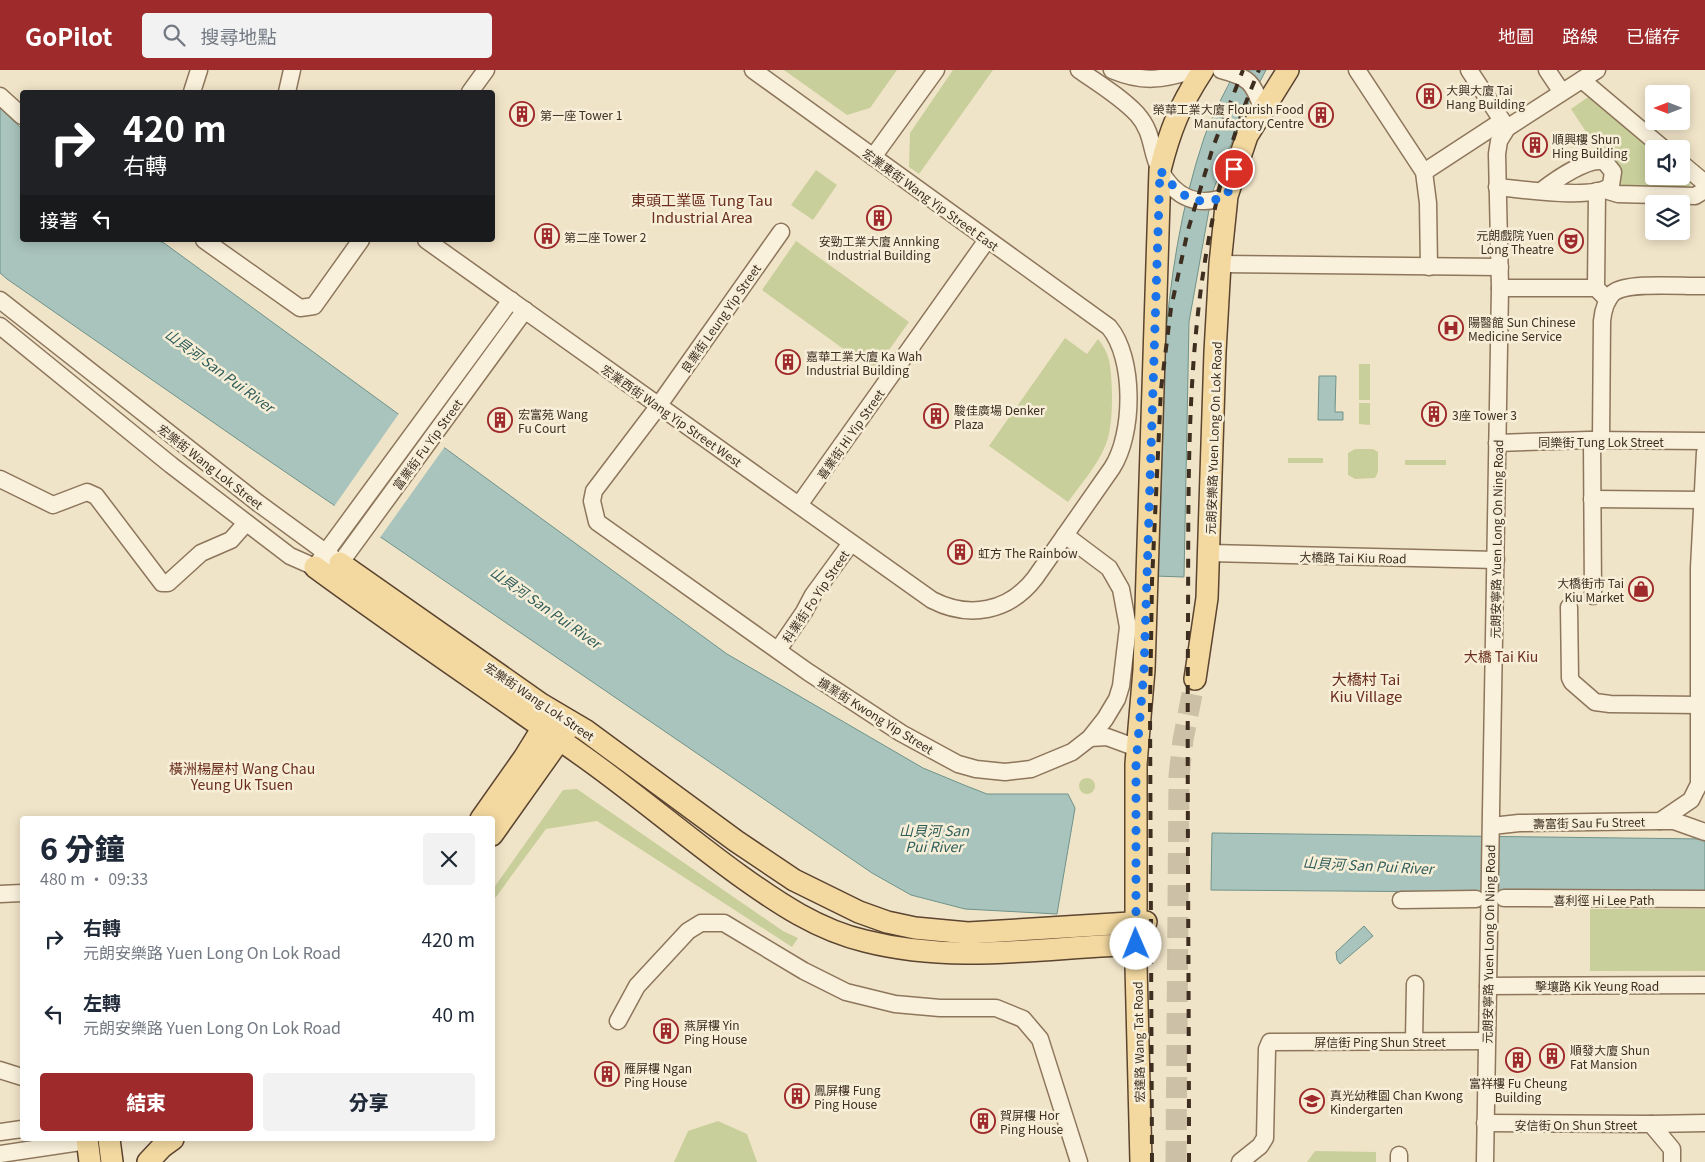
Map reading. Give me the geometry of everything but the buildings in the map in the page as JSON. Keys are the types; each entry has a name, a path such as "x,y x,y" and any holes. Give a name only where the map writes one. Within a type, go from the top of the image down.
{"main road":[{"name":"宏達路 Wang Tat Road","path":"1141,1162 1141,922 1137,748 1144,670 1160,170 1168,136 1180,108 1203,70"},
{"name":"元朗安樂路 Yuen Long On Lok Road","path":"1195,679 1207,598 1210,554 1211,451 1220,264 1219,200 1247,136 1259,99 1288,70"},
{"name":"宏樂街 Wang Lok Street","path":"327,565 557,726 776,901 835,932 891,947 948,954 996,954 1141,944"},
{"name":"宏樂街 Wang Lok Street","path":"557,726 584,730 736,841 794,880 825,897 880,920 915,928 968,933 1141,922"},
{"path":"483,816 557,726"},
{"path":"495,830 557,726"},
{"path":"90,1162 92,1141"},
{"path":"110,1141 112,1162"},
{"path":"148,1162 162,1146 170,1141"}],"street":[{"path":"193,90 199,70"},
{"path":"287,90 292,70"},
{"path":"471,90 486,70"},
{"name":"宏業東街 Wang Yip Street East","path":"753,70 1109,327"},
{"path":"873,157 936,70"},
{"path":"1079,70 1137,115 1149,132 1160,170 1176,191 1188,198 1219,200"},
{"path":"1112,70 1131,78 1160,80 1194,70"},
{"path":"1357,70 1424,172 1428,203 1429,267"},
{"path":"1469,70 1504,125"},
{"path":"1548,70 1561,92"},
{"path":"1424,172 1597,70"},
{"path":"1224,71 1249,80 1259,99"},
{"path":"1582,80 1653,140"},
{"path":"0,96 20,114"},
{"name":"元朗安寧路 Yuen Long On Ning Road","path":"1485,1162 1500,288 1497,187 1499,141 1504,125"},
{"path":"1541,191 1557,179 1598,160 1609,164 1613,172 1613,181 1601,190"},
{"path":"1690,170 1705,183"},
{"path":"1497,187 1576,193 1601,190 1618,194 1695,196 1705,190"},
{"path":"1596,288 1601,190"},
{"name":"良業街 Leung Yip Street","path":"778,650 597,522 592,501 594,491 659,405 781,232"},
{"name":"喜業街 Hi Yip Street","path":"799,505 987,240"},
{"path":"207,242 304,309 314,306 360,242"},
{"name":"宏業西街 Wang Yip Street West","path":"429,242 918,590 944,606 957,610 977,611 997,607 1010,602 1029,586 1112,468 1125,440 1128,419 1126,361 1120,343 1109,327"},
{"path":"1220,264 1500,267"},
{"path":"1593,596 1592,499 1603,311 1614,293 1631,287 1705,286"},
{"path":"1500,288 1596,288 1608,300"},
{"name":"宏樂街 Wang Lok Street","path":"0,300 258,503 327,565"},
{"name":"富業街 Fu Yip Street","path":"327,565 339,533 511,300"},
{"name":"富業街 Fu Yip Street","path":"327,565 354,543 526,310"},
{"name":"宏樂街 Wang Lok Street","path":"0,326 171,465 290,556 327,565"},
{"name":"同樂街 Tung Lok Street","path":"1497,443 1596,440 1705,441"},
{"name":"壽富街 Sau Fu Street","path":"1491,828 1519,823 1660,820 1691,800 1699,784 1699,568 1705,452"},
{"path":"0,479 52,505 87,492 96,496 162,583 168,583 200,553 230,540 246,523"},
{"path":"1592,499 1703,500"},
{"name":"擴業街 Kwong Yip Street","path":"778,650 901,733 937,754 976,769 1005,772 1031,769 1066,755 1090,738 1117,699 1124,672 1127,615 1121,589 1109,568 1065,535"},
{"name":"科業街 Fo Yip Street","path":"778,650 804,612 813,595 851,543"},
{"name":"大橋路 Tai Kiu Road","path":"1210,554 1496,560"},
{"path":"1569,607 1570,678 1595,702 1610,704 1700,705"},
{"path":"1090,738 1107,737 1137,748"},
{"path":"1660,820 1674,820 1705,832"},
{"path":"0,894 20,893"},
{"name":"喜利徑 Hi Lee Path","path":"1401,900 1490,898 1705,899"},
{"path":"618,1021 637,986 688,931 701,923 724,923 804,971 846,992 895,1004 940,1008 996,1008 1023,1019 1040,1039 1079,1162"},
{"path":"1414,1041 1416,984"},
{"name":"擊壤路 Kik Yeung Road","path":"1488,986 1705,984"},
{"name":"屏信街 Ping Shun Street","path":"1240,1162 1260,1146 1265,1138 1267,1049 1270,1042 1486,1041"},
{"path":"0,1070 20,1076"},
{"name":"安信街 On Shun Street","path":"1485,1123 1651,1124 1672,1149 1672,1162"},
{"path":"1651,1124 1705,1123"},
{"path":"0,1132 20,1129"},
{"path":"0,1154 80,1141"}],"green space":[{"path":"784,70 897,70 870,108 847,115"},
{"path":"953,70 993,70 919,174 909,167 910,133"},
{"path":"1591,95 1645,141 1645,185 1690,185 1690,190 1621,191 1621,176 1616,160 1606,152 1598,150 1571,109"},
{"path":"816,170 837,185 813,220 791,205"},
{"path":"796,241 909,322 874,371 762,290"},
{"path":"1065,338 1087,354 1098,339 1105,349 1109,360 1112,390 1112,414 1109,436 1103,452 1068,502 989,446"},
{"path":"1359,364 1370,364 1370,400 1359,400"},
{"path":"1359,403 1370,403 1370,425 1359,424"},
{"path":"1355,449 1373,449 1378,452 1378,472 1375,478 1355,479 1348,475 1348,453"},
{"path":"1288,458 1323,458 1323,463 1288,463"},
{"path":"1405,460 1446,460 1446,465 1405,465"},
{"path":"1084,778 1090,778 1095,783 1093,792 1084,794 1079,789 1079,783"},
{"path":"577,789 783,931 798,938 792,947 597,821 546,829 495,898 495,886 563,790"},
{"path":"1590,909 1705,909 1705,971 1590,971"},
{"path":"718,1121 747,1134 757,1162 674,1162 688,1131"},
{"path":"1315,1151 1376,1152 1376,1162 1307,1162"}],"water":[{"path":"1236,70 1266,70 1242,116 1212,193 1189,322 1184,577 1154,576 1164,355 1177,245 1189,191 1204,138"},
{"name":"山貝河 San Pui River","path":"0,108 20,127 20,242 164,243 727,654 923,768 964,785 987,794 1068,794 1075,808 1057,914 965,909 911,895 872,873 243,443 0,273"},
{"path":"1319,376 1336,376 1335,412 1343,412 1343,420 1318,420"},
{"name":"山貝河 San Pui River","path":"1212,833 1705,839 1705,894 1211,890"},
{"path":"1364,926 1373,936 1340,964 1337,960 1336,952"}],"pier":[{"path":"400,412 446,445 379,539 333,508"}],"tunnel":[{"path":"1176,1162 1179,776 1183,740 1195,679"}],"railway":[{"path":"1152,1162 1150,706 1152,581 1161,389 1171,308 1188,230 1213,147 1243,70"},
{"path":"1189,1162 1189,483 1195,343 1203,274 1216,206 1234,137 1259,70"}],"place":[{"name":"大興大廈 Tai Hang Building","path":"1429,96"},
{"name":"第一座 Tower 1","path":"522,114"},
{"name":"榮華工業大廈 Flourish Food Manufactory Centre","path":"1321,115"},
{"name":"順興樓 Shun Hing Building","path":"1535,145"},
{"name":"安勁工業大廈 Annking Industrial Building","path":"879,218"},
{"name":"第二座 Tower 2","path":"547,236"},
{"name":"元朗戲院 Yuen Long Theatre","path":"1571,241"},
{"name":"陽醫館 Sun Chinese Medicine Service","path":"1451,328"},
{"name":"嘉華工業大廈 Ka Wah Industrial Building","path":"788,362"},
{"name":"3座 Tower 3","path":"1434,414"},
{"name":"駿佳廣場 Denker Plaza","path":"936,416"},
{"name":"宏富苑 Wang Fu Court","path":"500,420"},
{"name":"虹方 The Rainbow","path":"960,552"},
{"name":"大橋街市 Tai Kiu Market","path":"1641,589"},
{"name":"燕屏樓 Yin Ping House","path":"666,1031"},
{"name":"順發大廈 Shun Fat Mansion","path":"1552,1056"},
{"name":"富祥樓 Fu Cheung Building","path":"1518,1060"},
{"name":"雁屏樓 Ngan Ping House","path":"607,1074"},
{"name":"鳳屏樓 Fung Ping House","path":"797,1096"},
{"name":"真光幼稚園 Chan Kwong Kindergarten","path":"1312,1101"},
{"name":"賀屏樓 Hor Ping House","path":"983,1121"}],"district":[{"name":"東頭工業區 Tung Tau Industrial Area","path":"702,208"},
{"name":"大橋 Tai Kiu","path":"1501,656"},
{"name":"大橋村 Tai Kiu Village","path":"1366,686"},
{"name":"橫洲楊屋村 Wang Chau Yeung Uk Tsuen","path":"242,776"}],"route":[{"path":"1136,944 1136,764 1144,670 1160,170 1176,191 1188,198 1212,203 1227,196 1234,169"}]}
